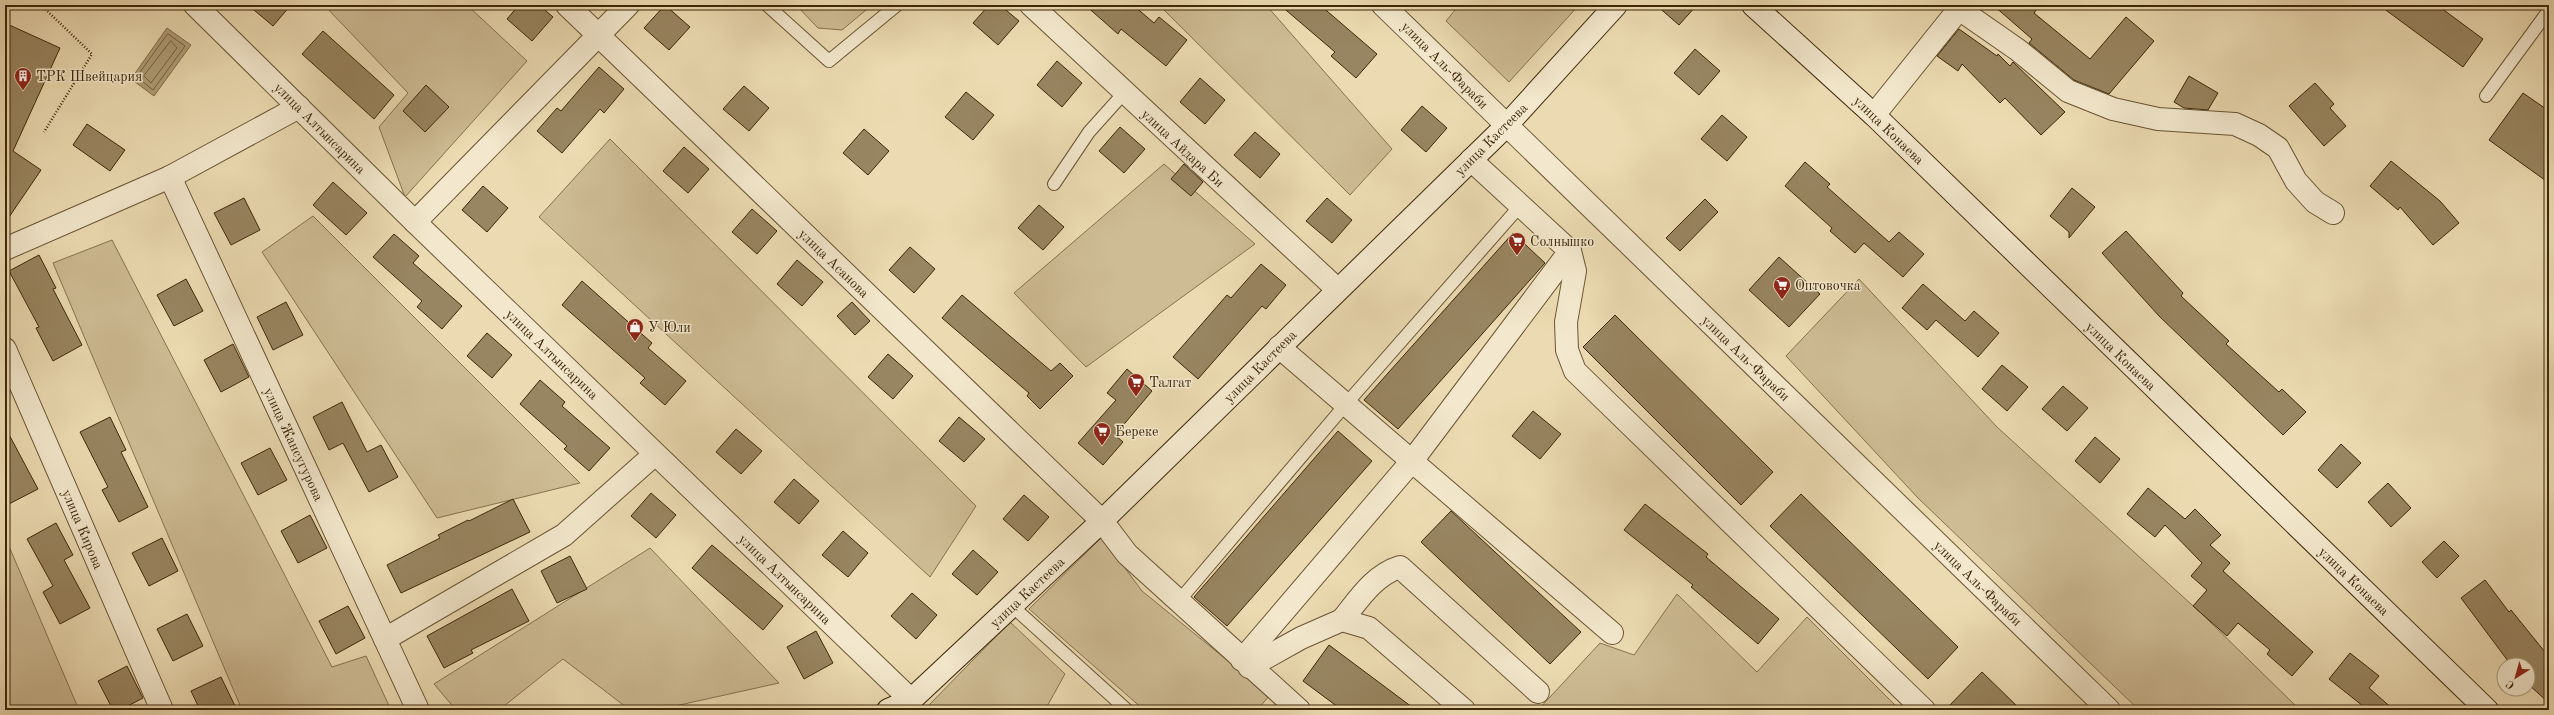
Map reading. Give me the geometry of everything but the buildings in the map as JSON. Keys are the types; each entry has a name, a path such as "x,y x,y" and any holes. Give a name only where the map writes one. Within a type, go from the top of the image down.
{"street":[{"name":"улица Алтынсарина","path":"195,5 415,222 911,700"},
{"name":"улица Асанова","path":"567,5 1102,521 1127,554 1178,602 1300,710"},
{"path":"415,222 628,5"},
{"name":"улица Айдара Би","path":"1031,5 1124,93 1337,289"},
{"name":"улица Аль-Фараби","path":"1384,5 1506,126 2109,710"},
{"name":"улица Кастеева","path":"888,710 911,700 1102,521 1337,289 1506,126 1616,5"},
{"name":"улица Конаева","path":"1753,5 1874,115 2487,710"},
{"path":"1874,115 1957,7 2018,50 2068,91 2113,109 2158,119 2235,124 2259,135 2278,148 2296,181 2315,202 2333,213"},
{"path":"5,249 170,177 299,108"},
{"path":"1471,160 1570,251 1576,271 1566,322 1567,350 1575,371 1924,710"},
{"name":"улица Жансугурова","path":"170,177 418,710"},
{"path":"1246,663 1412,461 1570,251"},
{"path":"1279,347 1612,633"},
{"name":"улица Кирова","path":"5,349 162,710"},
{"path":"385,639 564,535 655,454"},
{"path":"1246,663 1342,620 1365,591 1386,572 1400,567 1538,692"},
{"path":"1342,620 1370,628 1464,710"}],"lane":[{"path":"767,5 829,60 897,5"},
{"path":"2486,96 2549,10"},
{"path":"1054,184 1089,132 1124,93"},
{"path":"1178,602 1346,404 1520,206"},
{"path":"1012,606 1127,710"}],"path":[{"path":"41,5 92,54 44,132"}],"shaded area":[{"path":"324,5 467,5 527,61 405,197 379,127 408,93"},
{"path":"796,5 872,5 842,30 818,28"},
{"path":"1159,5 1266,5 1392,149 1350,195"},
{"path":"1459,5 1579,5 1509,82 1446,21"},
{"path":"610,139 976,506 930,577 539,217"},
{"path":"1164,164 1255,244 1086,367 1014,293"},
{"path":"313,216 580,483 437,518 262,252"},
{"path":"112,240 332,667 366,656 391,710 242,710 53,263"},
{"path":"1859,279 1997,427 2203,615 2300,710 2139,710 1918,498 1786,356"},
{"path":"5,537 79,710 5,710"},
{"path":"1102,537 1142,591 1270,695 1257,710 1144,710 1029,609"},
{"path":"650,548 779,683 657,710 630,710 563,659 499,710 456,710 434,684"},
{"path":"1677,594 1757,672 1807,617 1900,710 1538,710 1600,643 1634,655"},
{"path":"1010,622 1065,674 1045,710 934,710 929,705"}],"water":[{"path":"167,28 191,45 154,96 131,79"}],"place":[{"name":"ТРК Швейцария","path":"23,91"},
{"name":"Солнышко","path":"1517,256"},
{"name":"Оптовочка","path":"1782,300"},
{"name":"У Юли","path":"635,342"},
{"name":"Талгат","path":"1136,397"},
{"name":"Береке","path":"1102,446"}]}
